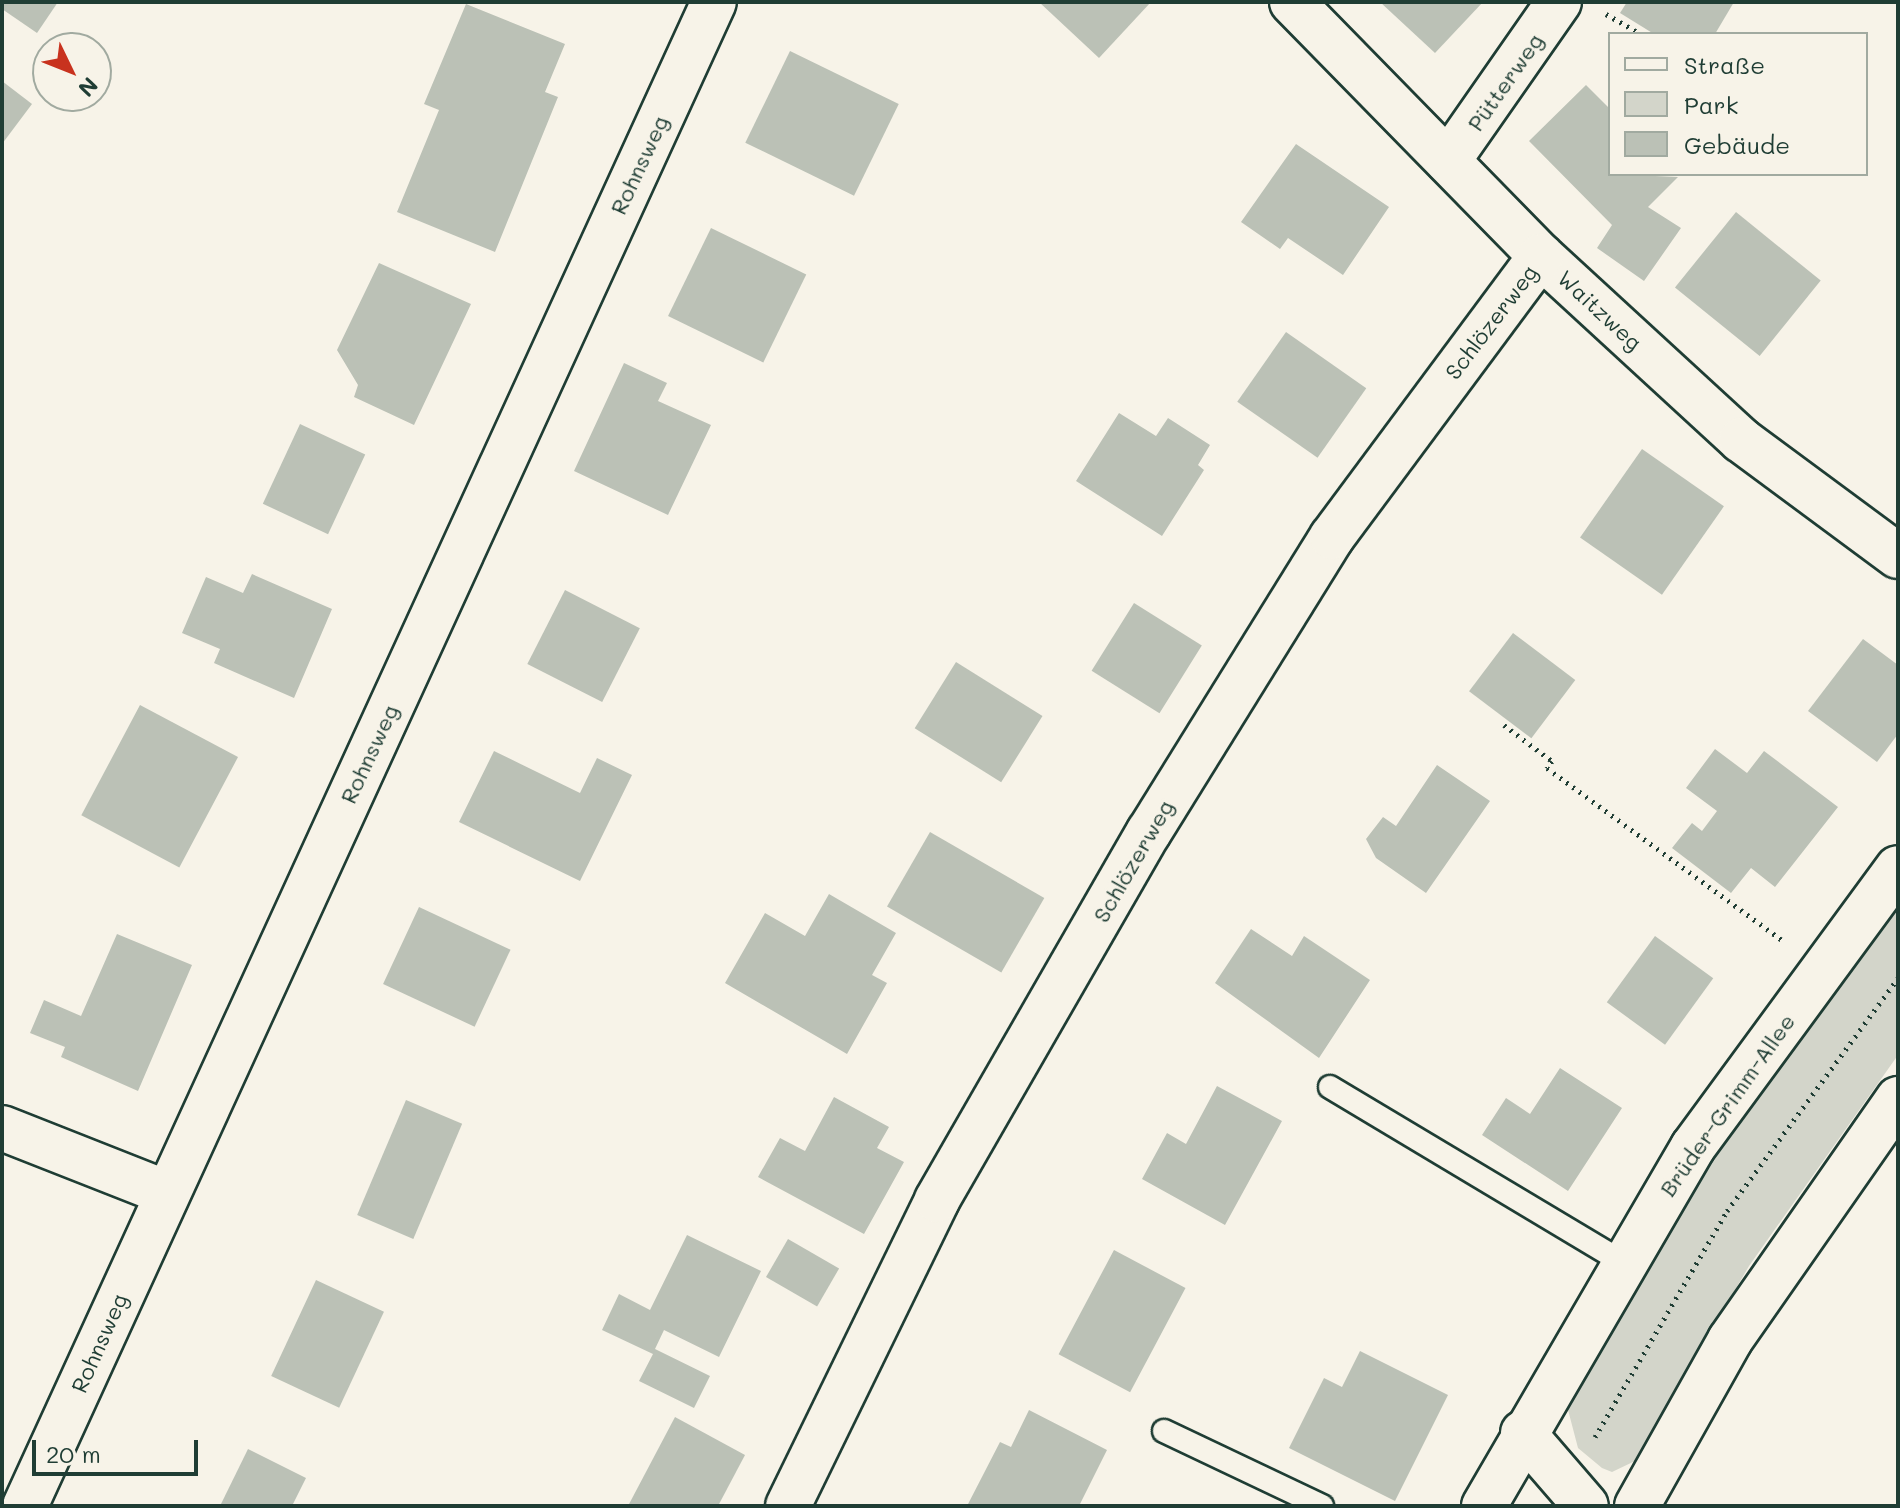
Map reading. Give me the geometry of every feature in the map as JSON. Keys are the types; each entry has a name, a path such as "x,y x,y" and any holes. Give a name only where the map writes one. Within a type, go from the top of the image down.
{"street":[{"name":"Rohnsweg","path":"25,1506 714,2"},
{"name":"Waitzweg","path":"1292,2 1541,256 1741,440 1898,556"},
{"name":"Pütterweg","path":"1448,161 1577,5"},
{"name":"Schlözerweg","path":"788,1506 937,1200 1149,832 1332,537 1541,256"},
{"name":"Brüder-Grimm-Allee","path":"1484,1506 1523,1433 1693,1147 1898,868"},
{"path":"1637,1506 1730,1340 1898,1099"},
{"path":"2,1128 167,1193"},
{"path":"1523,1433 1577,1495"}],"lane":[{"path":"1330,1087 1624,1263"},
{"path":"1164,1431 1322,1506"}],"path":[{"path":"1577,5 1636,32"},
{"path":"1504,725 1552,761 1547,768 1822,970"},
{"path":"1577,1495 1727,1211 1898,978"}],"green space":[{"path":"1898,906 1898,1055 1749,1266 1635,1461 1612,1472 1602,1468 1578,1448 1567,1406 1656,1244 1726,1137"}],"building":[{"path":"2,2 58,2 38,32 2,9"},
{"path":"1039,2 1151,2 1099,58"},
{"path":"1380,2 1483,2 1435,53"},
{"path":"1627,2 1734,2 1716,32 1651,32 1620,13"},
{"path":"466,4 565,44 545,92 558,97 495,252 397,212 439,110 424,104"},
{"path":"790,51 899,104 854,196 745,143"},
{"path":"2,81 32,104 2,144"},
{"path":"1586,85 1608,107 1608,176 1678,177 1648,207 1681,228 1644,281 1597,248 1612,225 1529,141"},
{"path":"1296,144 1389,207 1343,275 1288,238 1280,249 1241,222"},
{"path":"1736,212 1821,281 1760,356 1675,287"},
{"path":"711,228 806,274 763,363 668,316"},
{"path":"379,263 471,304 414,425 354,397 358,385 337,350"},
{"path":"1286,332 1366,388 1318,458 1237,402"},
{"path":"624,363 667,383 658,401 711,425 668,515 574,471"},
{"path":"1119,413 1156,436 1168,418 1210,445 1198,465 1204,470 1162,536 1076,481"},
{"path":"300,424 365,454 328,534 263,504"},
{"path":"1642,449 1724,506 1662,595 1580,537"},
{"path":"252,574 332,609 294,698 214,663 220,649 182,633 206,577 243,593"},
{"path":"565,590 640,628 602,702 527,664"},
{"path":"1134,603 1202,645 1159,713 1092,671"},
{"path":"1513,633 1575,680 1531,738 1469,691"},
{"path":"1863,639 1898,665 1898,734 1877,762 1808,711"},
{"path":"956,662 1043,716 1001,782 915,728"},
{"path":"140,705 238,757 179,867 81,815"},
{"path":"1715,749 1747,773 1764,751 1838,807 1775,887 1751,868 1731,893 1672,848 1692,823 1702,831 1717,811 1686,788"},
{"path":"494,751 580,793 597,758 632,775 580,881 459,822"},
{"path":"1437,765 1490,801 1426,893 1376,858 1366,839 1383,817 1396,826"},
{"path":"930,832 1044,898 1001,972 887,906"},
{"path":"829,894 896,933 872,975 887,983 847,1054 725,983 765,913 805,936"},
{"path":"419,907 511,950 475,1027 383,984"},
{"path":"1251,929 1292,956 1304,936 1370,980 1319,1058 1215,983"},
{"path":"117,934 192,965 138,1091 61,1057 65,1047 30,1033 44,1000 81,1016"},
{"path":"1655,936 1713,978 1665,1045 1607,1002"},
{"path":"1560,1068 1622,1108 1568,1191 1482,1135 1506,1098 1530,1114"},
{"path":"1217,1086 1282,1121 1225,1225 1142,1179 1167,1133 1186,1144"},
{"path":"834,1097 889,1127 877,1148 904,1162 864,1234 758,1177 780,1138 805,1151"},
{"path":"406,1100 462,1124 413,1239 357,1215"},
{"path":"687,1235 761,1271 719,1357 664,1330 655,1349 710,1376 694,1408 639,1381 653,1354 602,1330 619,1294 650,1310"},
{"path":"788,1239 839,1268 817,1307 766,1277"},
{"path":"1114,1250 1186,1288 1130,1392 1059,1354"},
{"path":"316,1280 384,1312 339,1408 271,1376"},
{"path":"1360,1351 1448,1395 1395,1501 1289,1448 1324,1378 1342,1387"},
{"path":"1029,1410 1107,1450 1079,1506 967,1506 1000,1442 1011,1447"},
{"path":"675,1417 745,1455 718,1506 628,1506"},
{"path":"248,1449 306,1478 292,1506 220,1506"}]}
